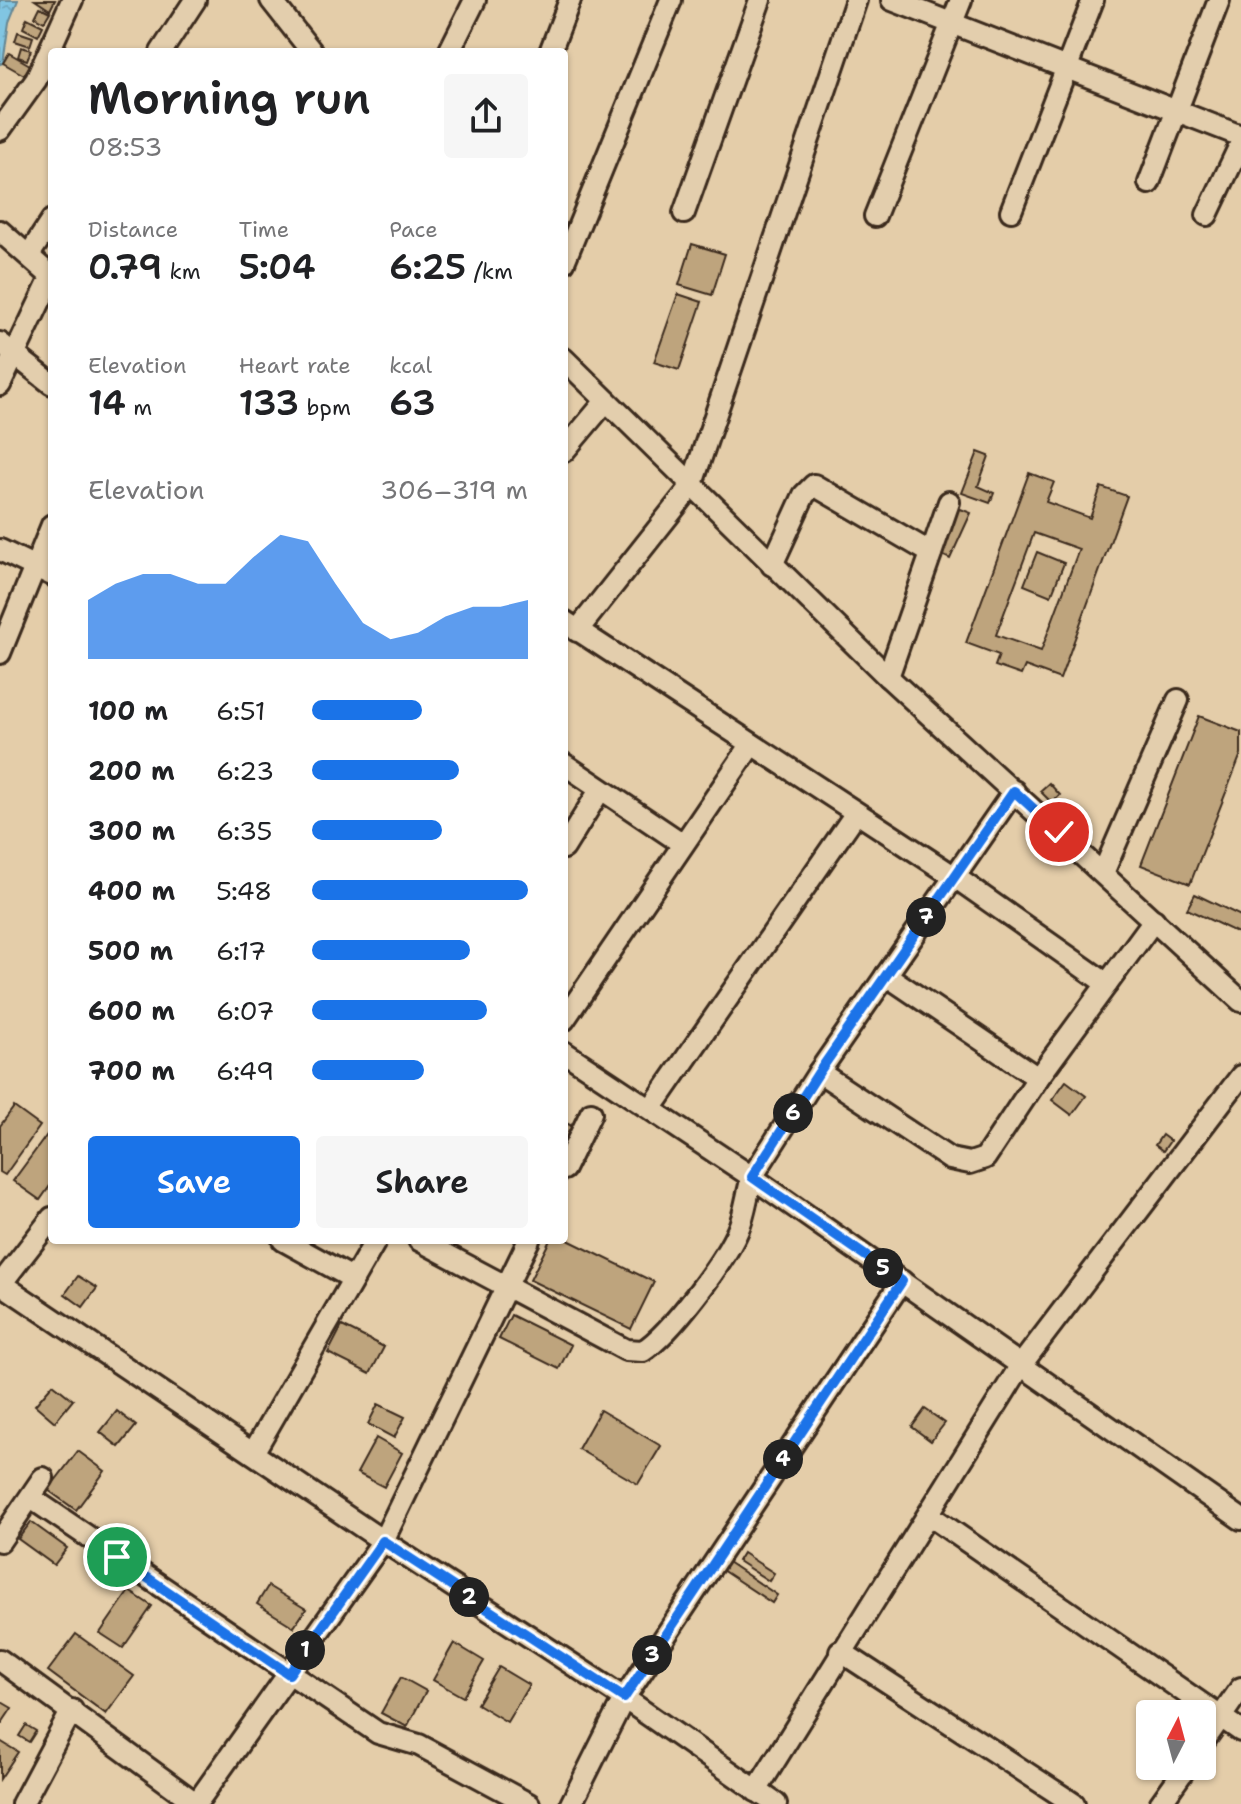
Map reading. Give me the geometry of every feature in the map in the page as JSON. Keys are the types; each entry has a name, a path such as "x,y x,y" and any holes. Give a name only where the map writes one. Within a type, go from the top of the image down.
{"street":[{"path":"50,48 72,0"},
{"path":"164,48 195,0"},
{"path":"271,0 307,48"},
{"path":"451,48 475,0"},
{"path":"552,48 570,0"},
{"path":"568,252 671,0"},
{"path":"684,213 760,0"},
{"path":"856,0 691,487 570,626 955,877 1107,984"},
{"path":"892,0 1241,136"},
{"path":"875,216 961,0"},
{"path":"1011,211 1093,0"},
{"path":"1149,183 1219,0"},
{"path":"0,130 36,80 48,53"},
{"path":"1207,215 1241,143"},
{"path":"29,255 48,226"},
{"path":"0,231 29,255 48,284"},
{"path":"0,385 8,348 48,290"},
{"path":"8,348 48,381"},
{"path":"568,363 888,677 1241,1001"},
{"path":"568,446 606,401"},
{"path":"772,565 804,495 814,485 931,553"},
{"path":"888,677 949,502"},
{"path":"0,653 48,534"},
{"path":"0,550 48,573"},
{"path":"1103,873 1178,700"},
{"path":"568,1014 751,745"},
{"path":"568,767 683,844"},
{"path":"568,842 600,790"},
{"path":"426,1244 626,1350 643,1351 666,1331 729,1249 739,1227 752,1177 819,1072 1014,791"},
{"path":"651,1109 856,813"},
{"path":"819,1072 950,1159 970,1163 985,1158 1038,1078 1154,920"},
{"path":"886,975 1038,1078"},
{"path":"568,1055 752,1177 1241,1519"},
{"path":"756,1791 840,1651 929,1515 1021,1365 1241,1076"},
{"path":"568,1161 591,1113"},
{"path":"48,1223 0,1284 383,1541 624,1698 776,1804"},
{"path":"290,1244 352,1278"},
{"path":"253,1453 373,1244"},
{"path":"0,1660 197,1804 383,1541 527,1244"},
{"path":"571,1804 624,1698 902,1281"},
{"path":"0,1541 43,1478"},
{"path":"31,1498 378,1733 419,1745 529,1804"},
{"path":"929,1515 1241,1731"},
{"path":"840,1651 1074,1804"},
{"path":"1216,1725 1241,1688"},
{"path":"22,1804 72,1710"},
{"path":"1160,1804 1177,1780"}],"water":[{"path":"0,0 18,0 9,22 3,63 0,64"}],"building":[{"path":"35,0 55,0 50,10"},
{"path":"40,7 50,12 44,22 35,17"},
{"path":"27,18 43,26 38,36 23,28"},
{"path":"18,32 33,37 30,46 15,41"},
{"path":"21,47 31,50 27,60 18,57"},
{"path":"9,53 30,65 24,75 3,63"},
{"path":"692,244 725,254 712,295 679,285"},
{"path":"678,294 702,302 679,370 654,362"},
{"path":"978,452 989,456 978,486 994,493 990,503 962,493"},
{"path":"1029,473 1054,482 1046,502 1090,518 1101,487 1127,496 1060,679 1025,666 1021,675 995,666 999,655 966,643","holes":["1034,533 1079,549 1041,651 996,635"]},
{"path":"958,508 971,513 950,559 938,553"},
{"path":"1037,552 1064,563 1051,596 1024,585"},
{"path":"1199,716 1241,732 1241,754 1190,884 1141,865"},
{"path":"1049,783 1060,795 1052,803 1040,791"},
{"path":"1195,894 1241,916 1240,934 1187,909"},
{"path":"1066,1081 1086,1096 1072,1115 1052,1100"},
{"path":"14,1107 40,1126 5,1175 0,1172 0,1126"},
{"path":"568,1124 578,1129 568,1150"},
{"path":"48,1133 48,1189 40,1200 13,1181"},
{"path":"1162,1135 1170,1141 1163,1151 1155,1145"},
{"path":"568,1240 654,1282 631,1329 530,1280 548,1244 568,1244"},
{"path":"78,1276 97,1288 83,1307 65,1294"},
{"path":"511,1315 571,1345 559,1369 499,1339"},
{"path":"342,1326 384,1347 370,1374 328,1353"},
{"path":"53,1384 73,1400 55,1422 35,1405"},
{"path":"378,1404 405,1417 394,1438 368,1424"},
{"path":"925,1409 945,1423 931,1441 912,1427"},
{"path":"600,1410 661,1446 638,1484 578,1449"},
{"path":"117,1411 136,1426 119,1447 100,1432"},
{"path":"376,1438 402,1453 384,1487 357,1473"},
{"path":"78,1451 105,1471 76,1510 48,1490"},
{"path":"31,1522 67,1548 54,1565 18,1539"},
{"path":"743,1553 774,1573 769,1581 738,1561"},
{"path":"725,1560 777,1595 772,1603 719,1568"},
{"path":"268,1586 306,1609 294,1627 257,1604"},
{"path":"129,1591 152,1606 123,1648 100,1633"},
{"path":"76,1634 134,1676 106,1714 48,1671"},
{"path":"454,1643 484,1661 463,1697 433,1680"},
{"path":"499,1667 529,1685 507,1722 477,1704"},
{"path":"401,1677 426,1691 407,1727 381,1713"},
{"path":"0,1701 12,1708 2,1723 0,1721"},
{"path":"26,1725 36,1731 29,1742 19,1736"},
{"path":"0,1741 18,1752 0,1779"}],"route":[{"path":"117,1557 289,1674 383,1541 624,1698 902,1281 752,1177 819,1072 1014,791 1059,832"}]}
